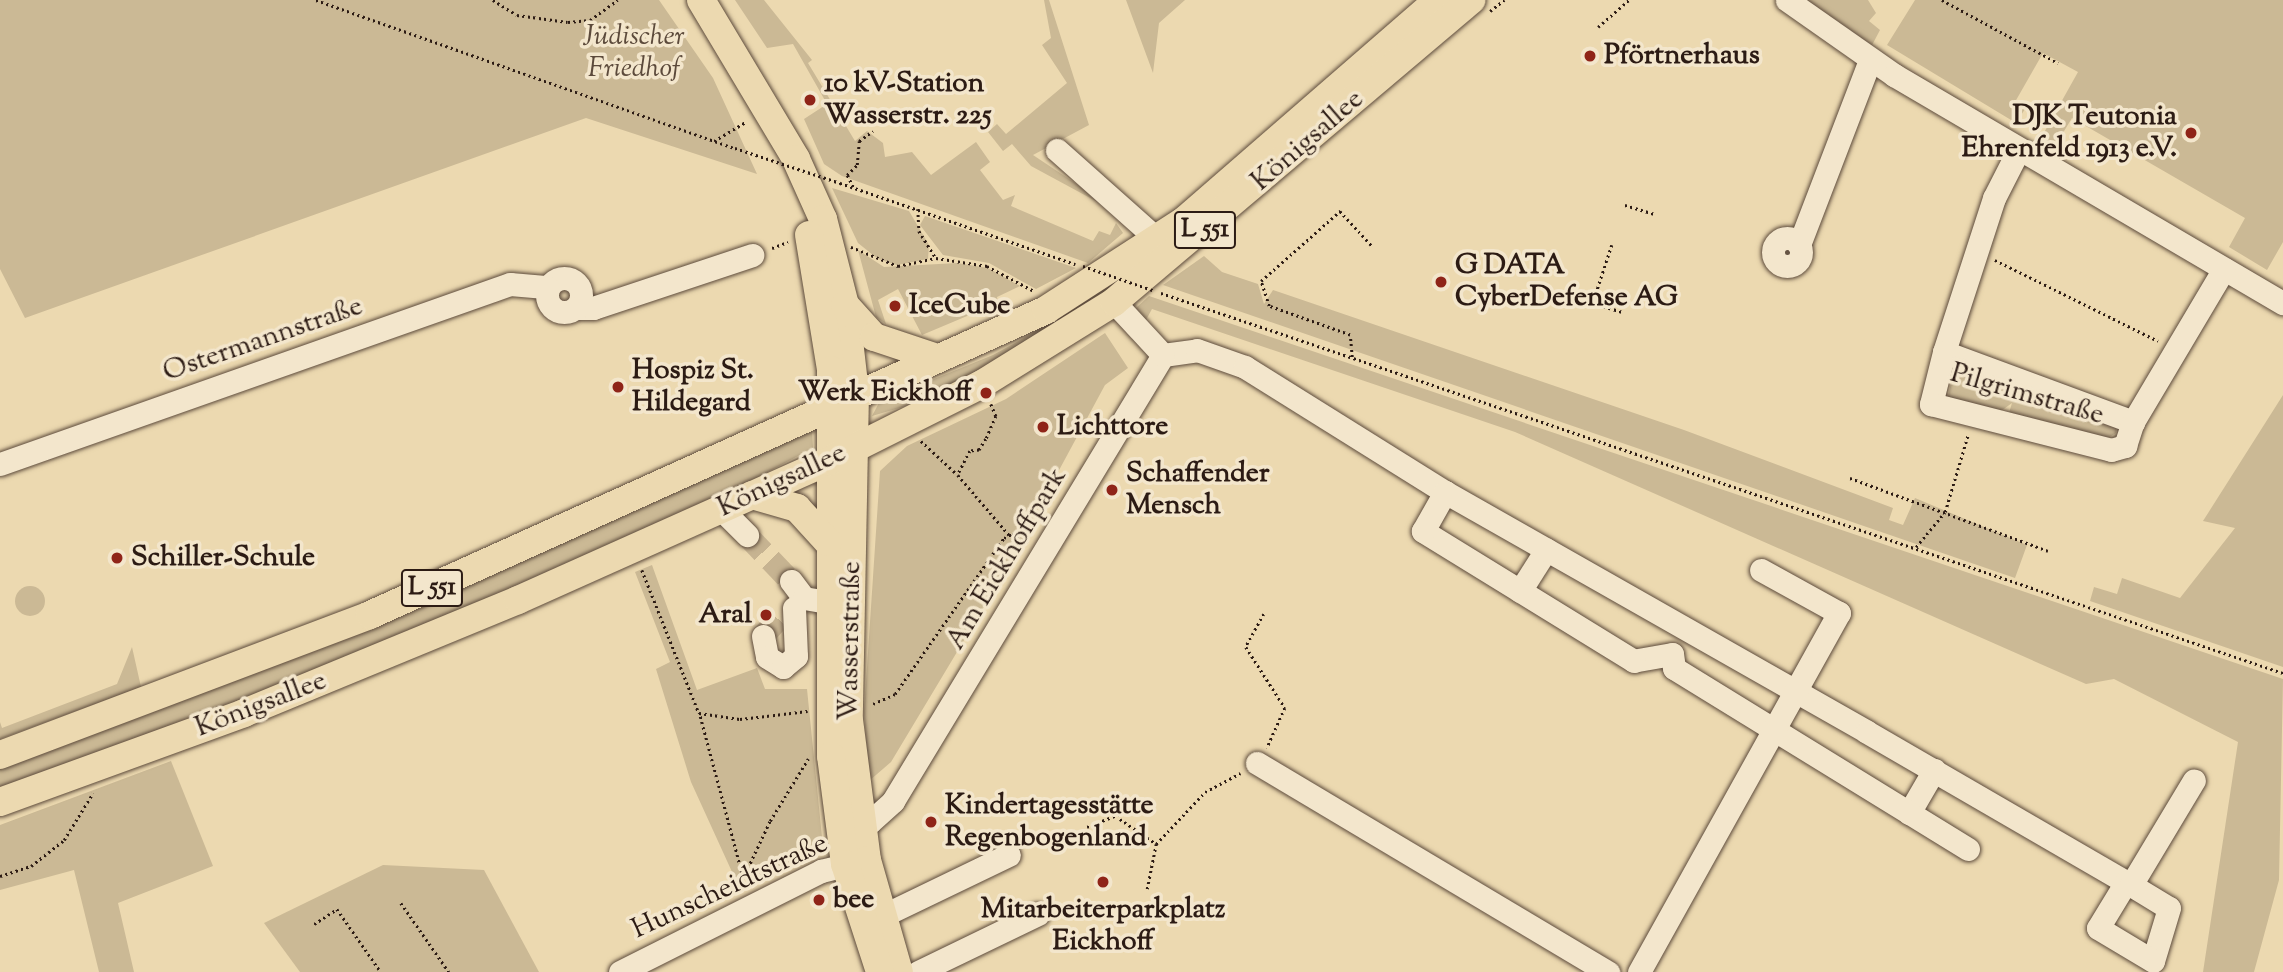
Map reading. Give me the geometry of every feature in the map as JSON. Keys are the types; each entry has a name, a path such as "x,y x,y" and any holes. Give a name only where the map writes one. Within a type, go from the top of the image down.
{"main road":[{"name":"Wasserstraße","path":"701,0 781,135 822,219 845,305 844,398 829,461 828,542 804,607 849,706 850,826"},
{"name":"Königsallee","path":"0,755 382,610 611,510 844,398 1046,310 1158,240 1438,0"},
{"name":"Königsallee","path":"0,802 330,678 634,550 856,448 1038,352 1114,302 1471,0"},
{"name":"Wasserstraße","path":"781,135 816,266 856,448 804,607 879,965"},
{"name":"Wasserstraße","path":"845,305 874,337 937,358"},
{"name":"Wasserstraße","path":"752,495 797,508 828,542"},
{"name":"Wasserstraße","path":"856,862 880,917 899,972"}],"street":[{"path":"1787,0 1870,60 2283,303"},
{"path":"1799,245 1870,60"},
{"name":"Pilgrimstraße","path":"2019,149 1976,250 1930,404 2111,450 2125,446 2133,422 2224,268"},
{"path":"1056,150 1158,240"},
{"name":"Ostermannstraße","path":"0,464 510,284 548,287 558,313 578,308 593,308 752,255"},
{"path":"1114,302 1163,355 1197,350 1245,368 1444,492 1934,770 2128,883 2169,908 2152,967 2098,928 2128,883 2194,780"},
{"name":"Pilgrimstraße","path":"1944,352 2133,422"},
{"name":"Am Eickhoffpark","path":"850,826 893,801 1046,555 1163,355"},
{"path":"1444,492 1423,531 1634,661 1672,654 1691,632"},
{"path":"721,509 747,535"},
{"path":"1520,591 1546,550"},
{"path":"1639,972 1839,613 1761,570"},
{"path":"764,636 767,657 783,667 796,656 804,607"},
{"path":"1672,654 1674,668 1968,849"},
{"path":"1257,763 1608,972"},
{"path":"1909,813 1934,770"},
{"path":"880,917 1009,855"},
{"name":"Hunscheidtstraße","path":"620,972 856,862"},
{"path":"918,972 1038,914"}],"path":[{"path":"316,0 714,141 2283,673"},
{"path":"493,0 546,22 590,20 618,0"},
{"path":"1598,27 1629,0"},
{"path":"1942,0 2058,63"},
{"path":"714,141 746,122"},
{"path":"853,187 847,175 857,165 859,141 873,131"},
{"path":"1625,205 1656,214"},
{"path":"918,209 919,232 936,258"},
{"path":"1352,358 1350,335 1269,306 1261,281 1340,211 1373,247"},
{"path":"1612,245 1592,303 1622,312"},
{"path":"848,247 898,266 936,258 988,265 1037,293"},
{"path":"1976,250 2176,350"},
{"path":"958,475 996,416 989,397"},
{"path":"1916,548 1945,512 1973,415"},
{"path":"911,420 929,453 947,460 1009,535 1046,555"},
{"path":"1850,478 2048,551"},
{"path":"849,706 877,704 895,694 1009,535"},
{"path":"634,550 699,713 747,896"},
{"path":"1147,889 1156,844 1205,792 1257,763 1283,723 1285,708 1246,647 1264,614"},
{"path":"699,713 740,719 811,711"},
{"path":"743,878 789,782 818,755"},
{"path":"0,876 31,866 64,840 99,783"},
{"path":"1087,827 1120,819 1127,811"},
{"path":"1120,819 1156,844"},
{"path":"401,903 449,972"},
{"path":"314,924 337,909 381,972"}],"green space":[{"name":"Jüdischer Friedhof","path":"0,0 659,0 713,78 757,174 586,118 25,318 0,269"},
{"path":"735,0 764,0 812,60 808,63 855,141 867,131 883,143 885,157 912,152 931,175 976,142 990,162 980,170 1003,200 1015,195 1011,206 1093,241 1099,231 1110,235 1116,223 1123,233 1088,263 842,176 824,164 804,119 827,104 793,44 767,48"},
{"path":"1044,0 1049,0 1089,125 1033,155 1129,219 1031,166 1012,144 1003,151 988,132 997,124 1006,134 1067,83 1042,45 1051,38"},
{"path":"1126,0 1185,0 1159,23 1153,73"},
{"path":"1450,0 1458,0 1196,227 1115,290 933,398 872,416 880,401 993,355 1112,289"},
{"path":"1806,0 1868,0 1876,13 1869,21 1880,30 1870,49"},
{"name":"DJK Teutonia Ehrenfeld 1913 e.V.","path":"1915,0 2283,0 2283,242 2267,270 2229,247 2245,218 2072,118 2055,146 2041,138 2078,72 2043,53 2015,102 2025,109 2016,123 1887,45"},
{"path":"832,188 909,211 929,245 928,259 897,265 878,259 858,243"},
{"path":"925,216 1076,268 1036,289 989,263 943,255 920,225"},
{"path":"858,250 884,267 957,263 988,268 1020,286 997,297 998,303 922,335 898,289 878,300 886,324 876,317"},
{"path":"1204,256 1222,272 1258,284 1264,304 1273,290 1684,430 1893,508 1889,520 1903,525 1915,498 2027,545 2015,578 1163,285"},
{"path":"1149,296 2283,679 2279,880 2254,972 2203,972 2238,742 2114,679 2086,684 1515,432 1152,309 1146,320 1136,308"},
{"path":"1105,333 1128,368 1105,385 996,587 891,762 869,781 864,713 880,471 907,446 1006,399"},
{"path":"1954,368 2004,383 2013,399 2016,388 2116,426 2116,433 2106,439 2009,413 2012,403 2001,411 1948,397"},
{"path":"2283,395 2283,667 2090,601 2094,587 2117,594 2122,578 2180,598 2235,528 2203,521"},
{"path":"812,431 813,448 673,522 313,675 0,791 0,764"},
{"path":"652,565 697,690 757,668 765,689 807,689 822,837 809,856 765,879 751,872 738,885 691,782 656,669 670,662 635,572"},
{"path":"30,586 41,590 45,601 41,612 30,616 19,612 15,601 19,590"},
{"path":"132,647 141,687 0,739 0,722 2,728 117,684"},
{"path":"171,761 213,866 118,903 134,972 99,972 74,870 0,890 0,825"},
{"path":"383,865 484,870 539,972 300,972 264,923"}],"tunnel":[{"path":"747,535 791,581"},
{"path":"763,636 783,613"}],"place":[{"name":"Pförtnerhaus","path":"1590,56"},
{"name":"10 kV-Station Wasserstr. 225","path":"810,100"},
{"name":"DJK Teutonia Ehrenfeld 1913 e.V.","path":"2191,133"},
{"name":"G DATA CyberDefense AG","path":"1441,282"},
{"name":"IceCube","path":"895,306"},
{"name":"Hospiz St. Hildegard","path":"618,387"},
{"name":"Werk Eickhoff","path":"986,393"},
{"name":"Lichttore","path":"1043,427"},
{"name":"Schaffender Mensch","path":"1112,490"},
{"name":"Schiller-Schule","path":"117,558"},
{"name":"Aral","path":"766,615"},
{"name":"Kindertagesstätte Regenbogenland","path":"931,822"},
{"name":"Mitarbeiterparkplatz Eickhoff","path":"1103,882"},
{"name":"bee","path":"819,900"}]}
